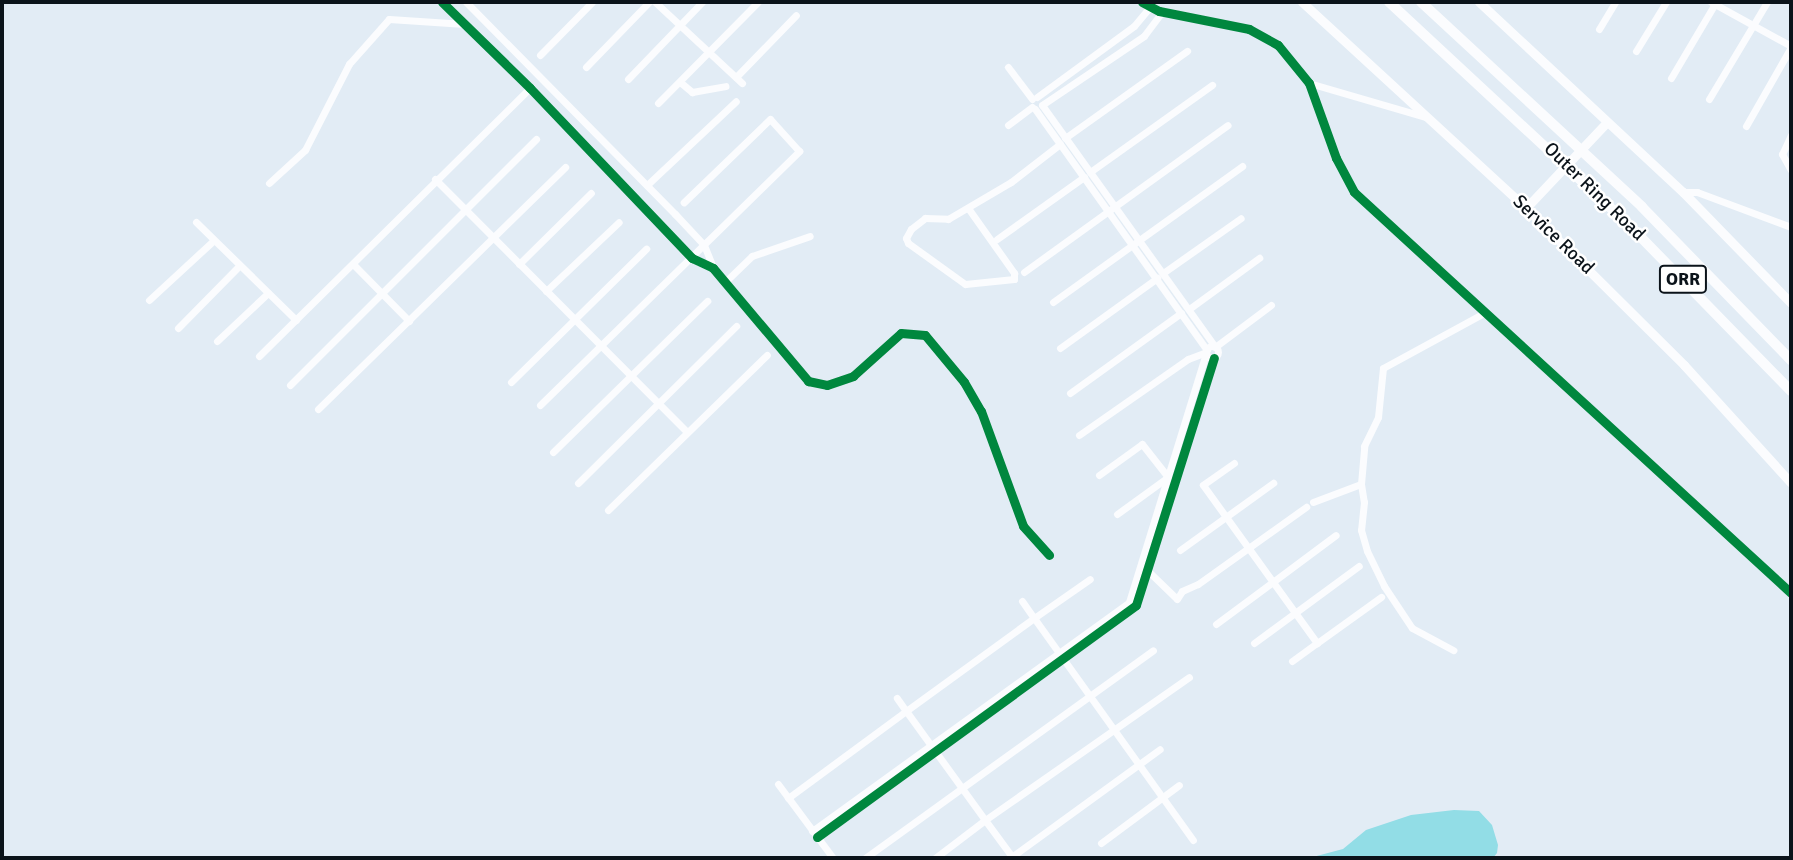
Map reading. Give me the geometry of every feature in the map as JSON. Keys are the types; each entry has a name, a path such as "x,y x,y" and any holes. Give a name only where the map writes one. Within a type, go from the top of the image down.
{"highway":[{"name":"Outer Ring Road","path":"1389,2 1562,161 1670,265 1791,391"},
{"name":"Outer Ring Road","path":"1421,2 1577,145 1791,360"}],"main road":[{"name":"Service Road","path":"1302,2 1526,208 1684,365 1791,483"},
{"path":"1479,2 1683,192 1791,303"},
{"path":"1526,208 1607,122"}],"street":[{"path":"442,2 530,88 692,258 713,268 726,281 808,382 827,385 853,376 901,333 925,335 964,382 981,411 1023,526 1049,555"},
{"path":"466,2 704,245 713,268"},
{"path":"540,55 592,2"},
{"path":"586,67 649,2"},
{"path":"655,2 743,83"},
{"path":"628,79 702,2"},
{"path":"658,103 758,2"},
{"path":"1142,2 1163,12 1249,29 1278,44 1309,83 1336,158 1354,192 1791,593"},
{"path":"1599,29 1615,2"},
{"path":"1636,51 1666,2"},
{"path":"1671,78 1714,2 1791,47 1746,126"},
{"path":"1709,99 1768,2"},
{"path":"1008,125 1134,26 1150,7"},
{"path":"1035,104 1144,36 1163,12"},
{"path":"736,77 796,15"},
{"path":"269,183 305,150 349,64 389,19 466,24"},
{"path":"968,208 1014,273 1014,279 965,284 906,240 911,229 925,218 945,221 1012,182 1063,141 1187,51"},
{"path":"815,834 1136,605 1148,571 1209,352 1185,311 1008,67"},
{"path":"680,82 692,93 725,86"},
{"path":"1309,83 1430,118"},
{"path":"997,239 1212,85"},
{"path":"259,356 530,88"},
{"path":"647,186 736,102"},
{"path":"540,405 799,151 770,119 684,202"},
{"path":"1024,272 1228,125"},
{"path":"1791,135 1782,154 1791,170"},
{"path":"290,385 536,139"},
{"path":"614,176 626,164"},
{"path":"1052,302 1242,166"},
{"path":"318,409 565,167"},
{"path":"435,179 686,431"},
{"path":"1683,192 1697,192 1791,227"},
{"path":"519,264 590,193"},
{"path":"1060,348 1241,218"},
{"path":"196,222 296,320"},
{"path":"546,291 619,222"},
{"path":"726,281 752,256 810,236"},
{"path":"149,300 214,240"},
{"path":"512,382 646,249"},
{"path":"1070,393 1259,258"},
{"path":"353,264 408,321"},
{"path":"178,328 240,265"},
{"path":"217,341 268,293"},
{"path":"552,452 707,301"},
{"path":"1079,435 1188,359 1209,352 1270,305"},
{"path":"1453,650 1412,628 1384,586 1367,551 1361,530 1364,446 1378,417 1383,368 1484,313"},
{"path":"578,483 736,326"},
{"path":"1061,656 1131,598 1209,352"},
{"path":"608,510 686,431 767,355"},
{"path":"1099,475 1142,444 1168,477"},
{"path":"1234,463 1203,485 1317,643"},
{"path":"1117,514 1168,477"},
{"path":"1180,550 1273,483"},
{"path":"1148,571 1177,599 1182,591 1198,584 1310,505 1361,484"},
{"path":"1216,624 1336,535"},
{"path":"1254,643 1359,566"},
{"path":"788,798 1090,579"},
{"path":"1292,661 1381,597"},
{"path":"1021,601 1193,840"},
{"path":"865,858 1153,650"},
{"path":"935,858 1189,677"},
{"path":"897,698 1011,858 1160,750"},
{"path":"778,784 833,858"},
{"path":"1101,843 1179,785"}],"water":[{"path":"1454,810 1479,811 1492,825 1498,845 1493,858 1309,858 1343,849 1366,830 1411,815"}],"cycle path":[{"path":"442,2 530,88 692,258 713,268 808,381 827,385 853,376 901,333 925,335 964,382 981,411 1023,526 1049,555"},
{"path":"1142,2 1159,11 1249,29 1278,45 1309,83 1336,158 1354,192 1791,593"},
{"path":"817,837 1136,605 1214,358"}]}
